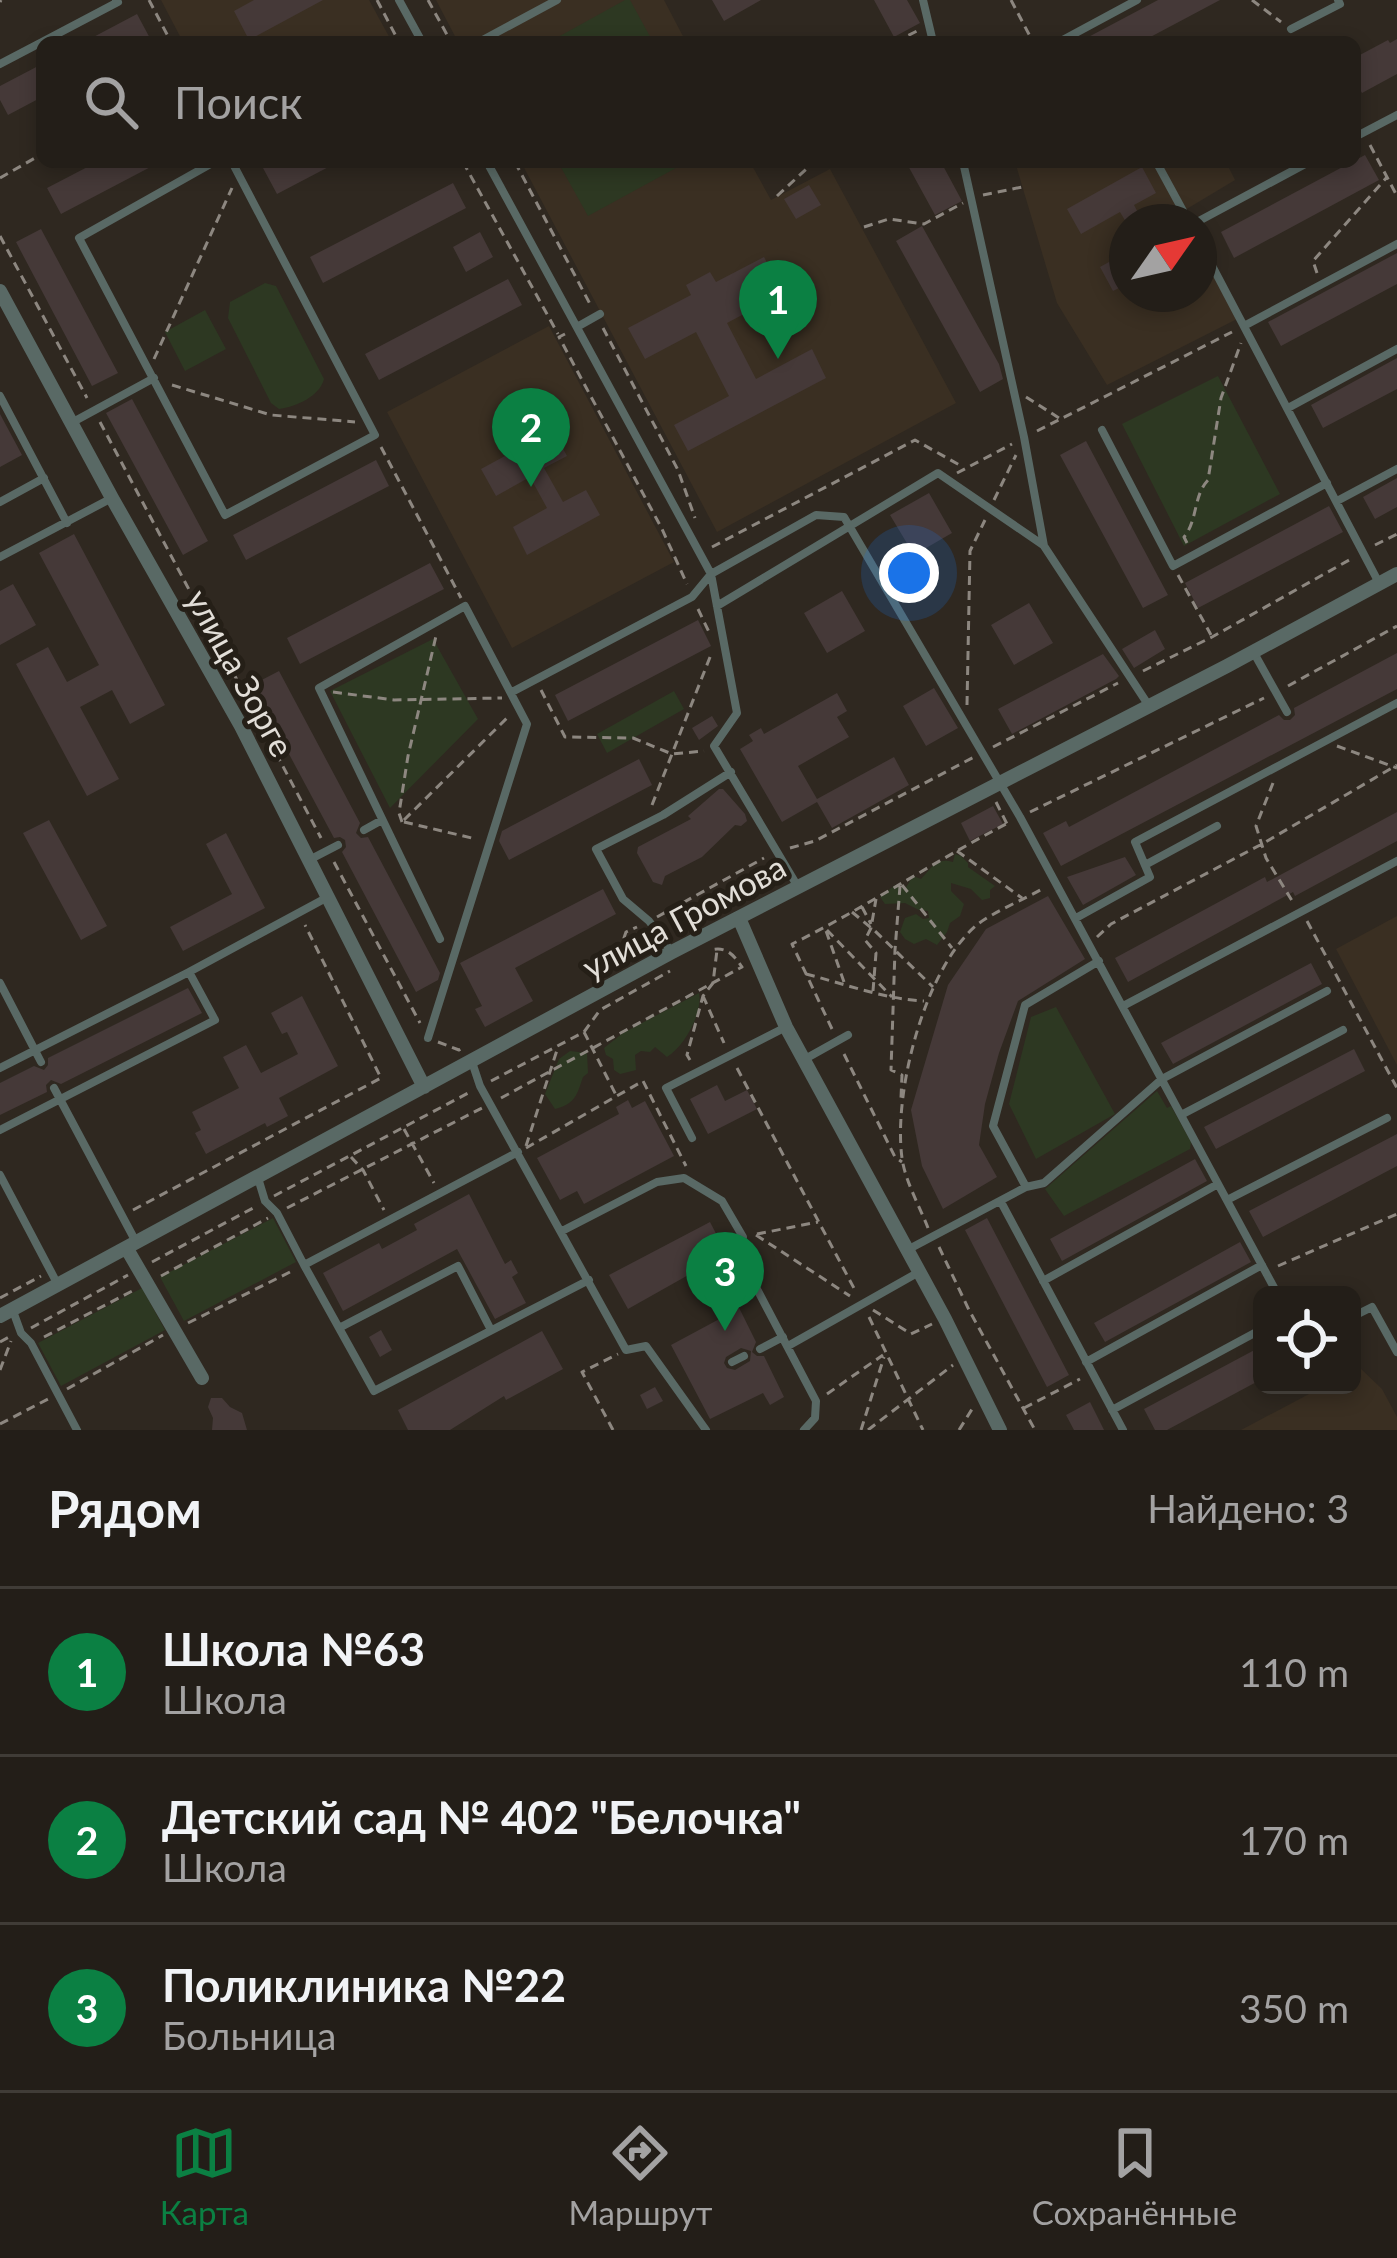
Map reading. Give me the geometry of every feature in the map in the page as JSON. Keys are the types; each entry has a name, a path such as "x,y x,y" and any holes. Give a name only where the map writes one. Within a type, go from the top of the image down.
{"street":[{"name":"улица Зорге","path":"0,291 241,726 424,1087"},
{"name":"улица Громова","path":"6,1313 672,952 1397,574"},
{"path":"739,918 786,1027 1000,1430"},
{"path":"132,1246 202,1378"}],"lane":[{"path":"53,36 116,0"},
{"path":"399,0 419,36"},
{"path":"490,36 557,0"},
{"path":"923,0 932,36"},
{"path":"1070,36 1137,0"},
{"path":"1291,29 1340,4 1339,0"},
{"path":"0,64 36,45"},
{"path":"1361,134 1397,115"},
{"path":"203,168 79,238 225,515 375,435 235,168"},
{"path":"491,168 711,574 737,713 714,746 798,887"},
{"path":"964,168 1044,545 1149,706"},
{"path":"1161,168 1182,204"},
{"path":"1217,210 1297,168"},
{"path":"1245,328 1397,244"},
{"path":"1217,275 1379,584"},
{"path":"577,327 598,315"},
{"path":"1288,408 1397,349"},
{"path":"71,423 152,374"},
{"path":"0,396 67,524"},
{"path":"1102,430 1173,566 1327,483"},
{"path":"1337,501 1397,469"},
{"path":"717,606 938,473 1044,545"},
{"path":"0,502 44,478"},
{"path":"0,557 112,498"},
{"path":"514,699 536,680 692,597 711,574 816,515 844,517 1056,881 1273,1286"},
{"path":"428,1038 526,724 465,606 319,688 440,939"},
{"path":"1253,652 1287,712"},
{"path":"1076,918 1150,877 1135,842 1266,772 1304,744 1323,741 1397,703"},
{"path":"672,952 649,921 623,899 596,849 731,772"},
{"path":"364,830 382,820"},
{"path":"1145,865 1216,826"},
{"path":"309,860 333,847"},
{"path":"1123,1006 1397,861"},
{"path":"0,1068 328,897"},
{"path":"1026,1187 993,1126 1024,1005 1099,961"},
{"path":"0,1130 214,1020 189,973"},
{"path":"0,983 41,1062"},
{"path":"907,1250 1026,1187 1044,1183 1162,1079 1327,992"},
{"path":"692,1138 666,1088 786,1027"},
{"path":"1181,1115 1343,1030"},
{"path":"804,1059 848,1034"},
{"path":"472,1062 480,1086 522,1151 626,1350 646,1346 706,1430"},
{"path":"54,1088 122,1216 132,1246"},
{"path":"1227,1200 1388,1118"},
{"path":"304,1265 522,1151"},
{"path":"0,1174 58,1286"},
{"path":"258,1178 266,1201 277,1213 374,1391 589,1280"},
{"path":"562,1231 657,1182 684,1178 722,1201 743,1238 740,1255 816,1402 815,1418 804,1430"},
{"path":"1043,1281 1218,1184"},
{"path":"1001,1202 1123,1430"},
{"path":"339,1328 458,1266 491,1330"},
{"path":"1086,1362 1263,1268"},
{"path":"760,1348 785,1341 919,1272"},
{"path":"1361,1313 1372,1307 1397,1352"},
{"path":"6,1313 17,1334 31,1343 77,1430"},
{"path":"1112,1409 1253,1334"},
{"path":"732,1362 744,1356"}],"path":[{"path":"149,0 168,36"},
{"path":"377,0 396,36"},
{"path":"428,0 448,36"},
{"path":"1011,0 1030,36"},
{"path":"1252,0 1291,29"},
{"path":"907,36 929,25"},
{"path":"1361,138 1397,196"},
{"path":"0,177 36,157"},
{"path":"466,168 662,530 715,644 645,824"},
{"path":"517,168 678,470 700,530"},
{"path":"777,196 807,168"},
{"path":"238,175 164,332 152,374 272,416 369,424"},
{"path":"1322,285 1313,261 1387,177"},
{"path":"864,226 889,218 924,224 972,198 1022,187"},
{"path":"0,236 333,847 428,1038 459,1050"},
{"path":"559,337 577,327"},
{"path":"947,478 1245,328"},
{"path":"1192,556 1184,537 1192,528 1201,488 1208,480 1221,398 1245,328"},
{"path":"1014,389 1060,419"},
{"path":"375,435 465,606"},
{"path":"967,728 970,551 1024,437"},
{"path":"700,554 914,440 965,469"},
{"path":"615,967 626,932 777,851 815,841 1212,637 1397,534"},
{"path":"1173,566 1212,637"},
{"path":"402,822 399,813 408,756 439,620"},
{"path":"902,1162 792,944 956,850 1276,692 1397,626"},
{"path":"536,680 565,737 632,739 672,754 710,751"},
{"path":"319,688 346,696 514,699"},
{"path":"402,822 514,699"},
{"path":"1323,741 1396,766"},
{"path":"1090,944 1112,924 1396,766"},
{"path":"1266,772 1274,785 1256,826 1266,858 1301,912 1397,1088"},
{"path":"402,822 489,842"},
{"path":"956,850 1024,899"},
{"path":"901,1103 926,1001 953,949 980,923 1056,881"},
{"path":"901,884 953,949"},
{"path":"901,884 892,1070 902,1076 902,1162 931,1235 1035,1430"},
{"path":"873,992 876,953 865,940 877,898"},
{"path":"862,907 872,928"},
{"path":"850,911 933,988"},
{"path":"122,1216 381,1078 298,913"},
{"path":"825,928 895,1000"},
{"path":"825,928 844,982"},
{"path":"0,1370 17,1334 362,1170 742,967 734,954 718,948 705,952"},
{"path":"696,1072 687,1055 703,996 713,983 718,948"},
{"path":"31,1343 266,1201 584,1032 600,1010 670,971"},
{"path":"806,974 895,1000 926,1001"},
{"path":"703,996 923,1430"},
{"path":"584,1032 617,1096"},
{"path":"522,1151 559,1045"},
{"path":"522,1151 643,1081 686,1165 684,1178"},
{"path":"403,1127 440,1192"},
{"path":"350,1156 390,1219"},
{"path":"1263,1268 1397,1214"},
{"path":"743,1238 820,1222"},
{"path":"756,1235 911,1334 933,1323"},
{"path":"0,1298 50,1271"},
{"path":"613,1430 582,1372 626,1350"},
{"path":"816,1402 886,1354"},
{"path":"865,1430 886,1354"},
{"path":"865,1430 955,1364"},
{"path":"1024,1409 1092,1372"},
{"path":"0,1424 49,1399"}],"shaded area":[{"path":"161,0 369,0 389,36 180,36"},
{"path":"436,0 664,0 683,36 455,36"},
{"path":"524,168 753,168 771,200 830,169 956,403 717,532"},
{"path":"1017,168 1229,168 1235,180 1195,204 1109,204 1109,312 1217,312 1217,283 1237,319 1107,385 1057,303"},
{"path":"549,326 674,562 512,648 387,412"},
{"path":"1397,916 1397,1065 1336,949"},
{"path":"1361,1369 1382,1389 1397,1417 1397,1430 1241,1430 1309,1394 1361,1394"}],"green space":[{"path":"630,0 650,36 560,36"},
{"path":"561,168 676,168 588,216"},
{"path":"265,283 276,286 324,379 306,400 279,409 271,403 228,318 230,302"},
{"path":"205,310 226,349 185,371 165,332"},
{"path":"1218,376 1280,494 1184,546 1122,424"},
{"path":"433,639 478,719 390,808 330,691"},
{"path":"674,691 684,709 607,753 597,734"},
{"path":"955,854 995,886 990,898 982,900 971,889 951,883 951,891 964,904 960,916 937,945 926,939 914,944 900,932 905,918 916,914 929,918 928,911 905,903 885,904 880,897 895,885 905,889 913,876 921,879 938,862 953,862"},
{"path":"699,993 695,1019 674,1052 667,1057 655,1047 641,1051 635,1055 636,1070 620,1074 614,1070 613,1059 604,1048"},
{"path":"1056,1007 1115,1114 1036,1159 1009,1104 1031,1017"},
{"path":"570,1051 587,1053 588,1073 571,1101 555,1109 545,1094 559,1059"},
{"path":"1157,1091 1167,1108 1171,1106 1191,1142 1190,1149 1064,1216 1045,1189"},
{"path":"273,1218 296,1262 184,1321 160,1277"},
{"path":"142,1288 165,1330 61,1386 38,1343"}],"building":[{"path":"254,0 323,0 256,36 247,36 234,11"},
{"path":"712,0 761,0 724,21"},
{"path":"874,0 907,0 920,23 893,36"},
{"path":"1158,0 1220,0 1152,36 1090,36"},
{"path":"137,14 149,36 95,36"},
{"path":"1397,39 1397,74 1362,93 1361,54"},
{"path":"36,67 36,100 8,115 0,100 0,86"},
{"path":"1365,155 1379,180 1234,258 1221,232 1341,168 1361,168"},
{"path":"85,168 149,168 61,214 47,188"},
{"path":"263,168 327,168 277,194"},
{"path":"909,168 944,168 962,201 935,215"},
{"path":"1143,168 1156,193 1136,204 1109,204 1109,218 1081,234 1067,209"},
{"path":"453,183 466,208 323,283 310,257"},
{"path":"809,185 821,205 796,219 784,199"},
{"path":"922,226 999,364 1003,379 980,392 896,241"},
{"path":"41,229 118,373 92,386 16,242"},
{"path":"480,232 493,257 466,272 453,247"},
{"path":"1397,253 1397,284 1281,346 1268,322"},
{"path":"764,257 783,293 727,323 756,379 812,349 826,378 688,451 674,425 729,396 696,332 645,359 628,328 691,295 686,285 710,272 716,282"},
{"path":"1109,262 1109,284 1100,267"},
{"path":"508,279 522,305 379,380 365,354"},
{"path":"1397,358 1397,389 1323,428 1311,405"},
{"path":"132,399 208,541 183,555 106,413"},
{"path":"0,414 22,455 0,467"},
{"path":"553,430 567,456 544,468 563,502 586,490 600,515 527,555 513,527 547,508 530,477 496,496 481,469"},
{"path":"1086,441 1168,595 1143,608 1060,455"},
{"path":"376,460 389,486 246,560 233,535"},
{"path":"1397,478 1397,507 1375,519 1363,497"},
{"path":"929,493 952,533 914,555 890,515"},
{"path":"1329,506 1343,532 1198,608 1185,583"},
{"path":"74,534 165,705 130,724 112,690 80,707 119,779 87,796 16,664 48,647 67,682 99,665 39,553"},
{"path":"430,563 444,589 300,664 287,638"},
{"path":"13,584 36,625 0,645 0,591"},
{"path":"842,591 865,631 827,653 804,613"},
{"path":"1029,603 1053,643 1014,665 991,625"},
{"path":"698,620 711,646 568,721 555,695"},
{"path":"1155,630 1165,649 1134,668 1122,649"},
{"path":"1397,653 1397,689 1061,866 1043,833 1066,821 1069,827 1279,715 1290,720 1294,708"},
{"path":"1103,654 1119,676 1116,679 1012,734 998,709"},
{"path":"279,671 360,823 356,833 368,837 440,973 438,980 416,992 342,852 345,840 334,838 252,685"},
{"path":"934,688 958,728 926,746 903,706"},
{"path":"837,693 847,711 837,717 849,737 798,766 817,799 894,757 909,785 832,828 817,802 782,822 740,749 761,728 764,734"},
{"path":"712,716 718,726 699,740 692,728"},
{"path":"639,759 652,785 509,860 499,841 502,831"},
{"path":"719,789 747,821 735,825 702,857 665,876 662,885 653,882 638,847 691,819 688,816"},
{"path":"993,806 1003,824 970,841 961,823"},
{"path":"1397,812 1397,841 1128,982 1115,958"},
{"path":"49,820 107,926 81,940 23,833"},
{"path":"226,833 265,908 183,951 170,927 232,894 206,844"},
{"path":"1125,857 1136,875 1083,905 1067,877"},
{"path":"603,889 616,914 515,968 533,1001 485,1027 475,1009 482,1006 460,963"},
{"path":"1048,896 1085,959 1018,1001 985,1104 979,1145 997,1177 943,1209 922,1166 911,1110 948,985 986,929"},
{"path":"1311,963 1322,984 1173,1064 1161,1043"},
{"path":"188,988 202,1013 61,1084 51,1080 47,1092 0,1115 0,1083 34,1066 44,1070 48,1058"},
{"path":"302,996 338,1066 279,1098 288,1116 206,1154 195,1133 201,1130 192,1112 239,1088 223,1057 246,1045 261,1073 298,1054 271,1013"},
{"path":"1354,1049 1365,1071 1216,1149 1204,1127"},
{"path":"717,1085 725,1101 747,1090 757,1109 708,1134 690,1099"},
{"path":"628,1100 632,1108 645,1101 674,1156 584,1204 577,1191 560,1200 537,1158 619,1114 616,1107"},
{"path":"1397,1134 1397,1166 1263,1237 1249,1211"},
{"path":"1195,1159 1207,1181 1062,1261 1050,1239"},
{"path":"469,1194 505,1264 511,1260 518,1273 512,1277 526,1303 495,1319 457,1249 343,1311 323,1273 379,1243 382,1249 417,1230 414,1224"},
{"path":"987,1218 1069,1375 1047,1387 965,1230"},
{"path":"710,1222 723,1247 712,1253 756,1342 752,1352 764,1356 784,1397 770,1405 763,1393 710,1419 671,1345 725,1316 699,1269 628,1309 609,1275","holes":["741,1348 751,1351 750,1361 735,1370 724,1363"]},
{"path":"1240,1242 1251,1262 1105,1342 1094,1323"},
{"path":"381,1330 392,1350 380,1357 369,1337"},
{"path":"542,1331 563,1369 506,1400 504,1396 450,1430 408,1430 398,1410"},
{"path":"1253,1351 1253,1384 1167,1430 1155,1430 1144,1409"},
{"path":"655,1387 663,1401 647,1409 640,1395"},
{"path":"211,1398 222,1398 242,1413 247,1430 212,1430"},
{"path":"1090,1402 1104,1430 1074,1430 1066,1415"}],"place":[{"name":"Школа №63","path":"778,359"},
{"name":"Детский сад № 402 \"Белочка\"","path":"531,487"},
{"name":"Поликлиника №22","path":"725,1331"}]}
